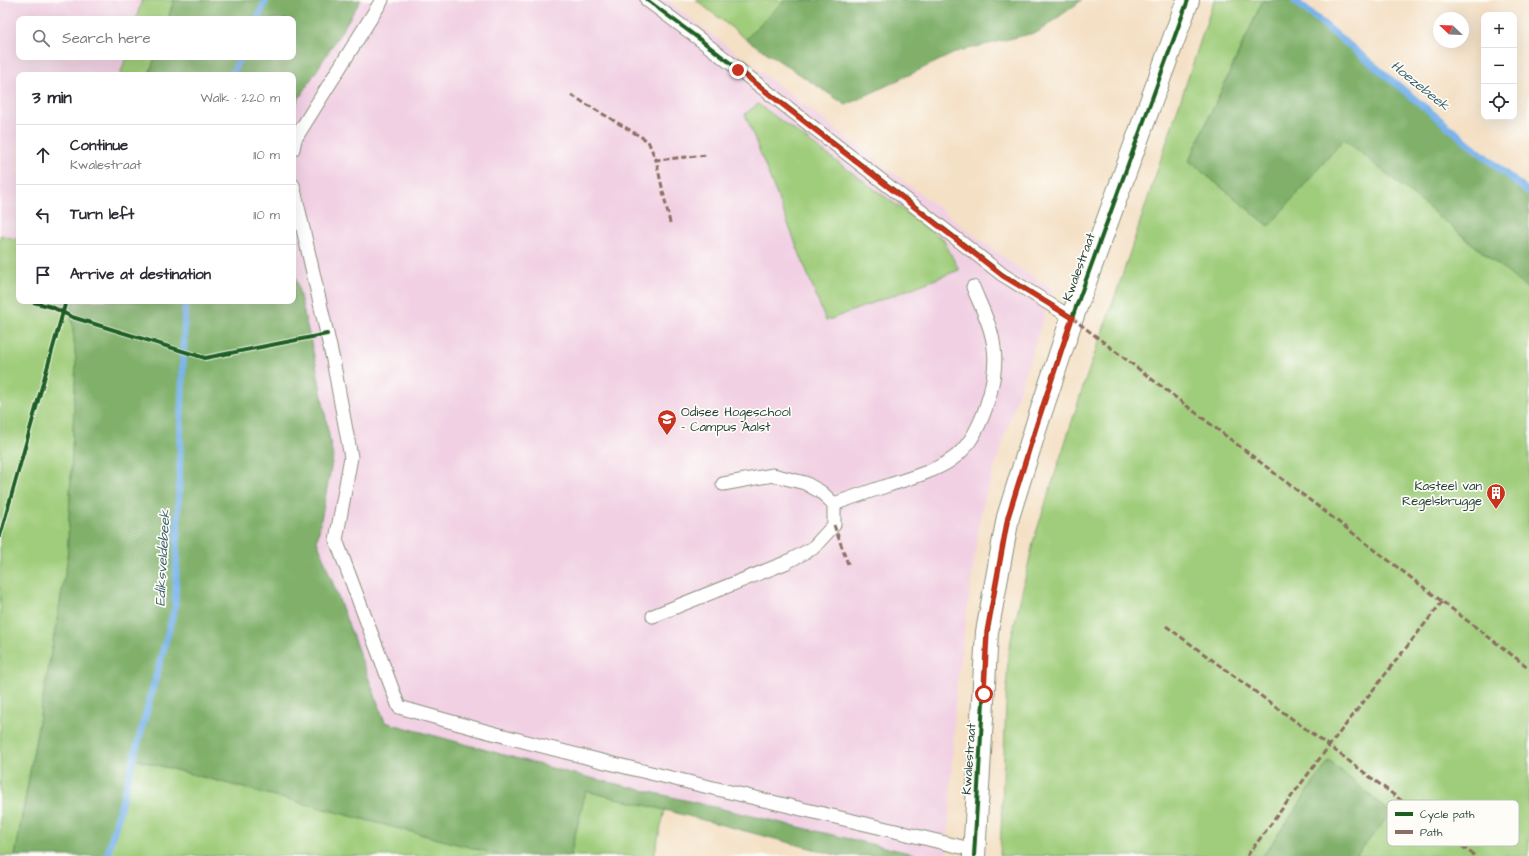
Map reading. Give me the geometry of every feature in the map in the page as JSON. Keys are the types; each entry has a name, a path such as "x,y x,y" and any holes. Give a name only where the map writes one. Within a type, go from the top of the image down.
{"street":[{"name":"Kwalestraat","path":"974,853 987,632 1007,525 1037,424 1072,318 1188,0"}],"lane":[{"path":"296,138 382,0"},
{"path":"647,0 702,41 1003,276 1072,318"},
{"path":"296,198 334,360 351,457 336,540 399,708 574,755 974,853"},
{"path":"834,504 925,474 952,460 971,441 985,410 994,380 994,348 986,318 973,287"},
{"path":"653,616 785,563 813,548 834,525 834,504 821,492 805,483 773,475 723,484"}],"shaded area":[{"path":"0,0 142,0 137,16 16,16 16,60 125,60 121,72 16,72 16,239 0,235"},
{"name":"Odisee Hogeschool - Campus Aalst","path":"360,0 667,0 1011,263 1053,289 981,511 956,691 947,856 922,856 570,773 385,722 317,541 333,457 316,363 296,279 296,103"}],"green space":[{"path":"142,0 174,0 169,16 137,16"},
{"path":"174,0 361,0 296,103 296,72 150,72 154,60 296,60 296,16 169,16"},
{"path":"696,0 786,0 746,39"},
{"path":"786,0 1082,0 1038,32 959,51 846,105 746,39"},
{"path":"1214,0 1263,0 1189,161 1269,226 1343,138 1529,290 1529,856 1356,856 1387,816 1387,846 1519,846 1519,800 1387,800 1387,809 1329,761 1263,856 1000,856 1008,653 1034,539 1085,381 1120,282"},
{"path":"1263,0 1294,0 1529,193 1529,290 1344,139 1269,226 1189,161"},
{"path":"125,60 154,60 150,72 121,72"},
{"path":"758,104 943,239 959,270 826,321 745,114"},
{"path":"0,235 16,239 16,304 73,304 71,309 76,361 67,563 15,856 0,856"},
{"path":"296,279 316,364 333,457 317,541 385,722 570,773 922,856 840,856 586,791 570,856 503,856 134,759 107,856 15,856 67,563 76,361 71,309 73,304 296,304"},
{"path":"134,759 503,856 107,856"},
{"path":"1329,761 1387,810 1387,818 1356,856 1263,856"},
{"path":"586,791 665,810 654,856 570,856"}],"waterway":[{"name":"Ediksveldebeek","path":"258,16 266,0"},
{"name":"Hoezebeek","path":"1294,0 1529,193"},
{"name":"Ediksveldebeek","path":"233,72 239,60"},
{"name":"Ediksveldebeek","path":"107,856 175,607 185,304"}],"marked path":[{"path":"571,95 648,141 656,160"},
{"path":"670,223 656,160 707,155"},
{"path":"1072,318 1529,668"},
{"path":"834,525 848,564"},
{"path":"1247,856 1329,746 1442,602"},
{"path":"1166,626 1401,800"},
{"path":"1462,846 1475,856"}],"cycle path":[{"path":"647,0 1003,275 1072,318"},
{"path":"974,856 987,632 1008,517 1072,318 1188,0"},
{"path":"40,304 52,307 72,317 205,358 327,334"},
{"path":"0,536 65,304"}],"place":[{"name":"Odisee Hogeschool - Campus Aalst","path":"667,436"},
{"name":"Kasteel van Regelsbrugge","path":"1496,510"}],"route":[{"path":"738,70 1003,276 1072,318 1008,517 987,632 984,694"}]}
